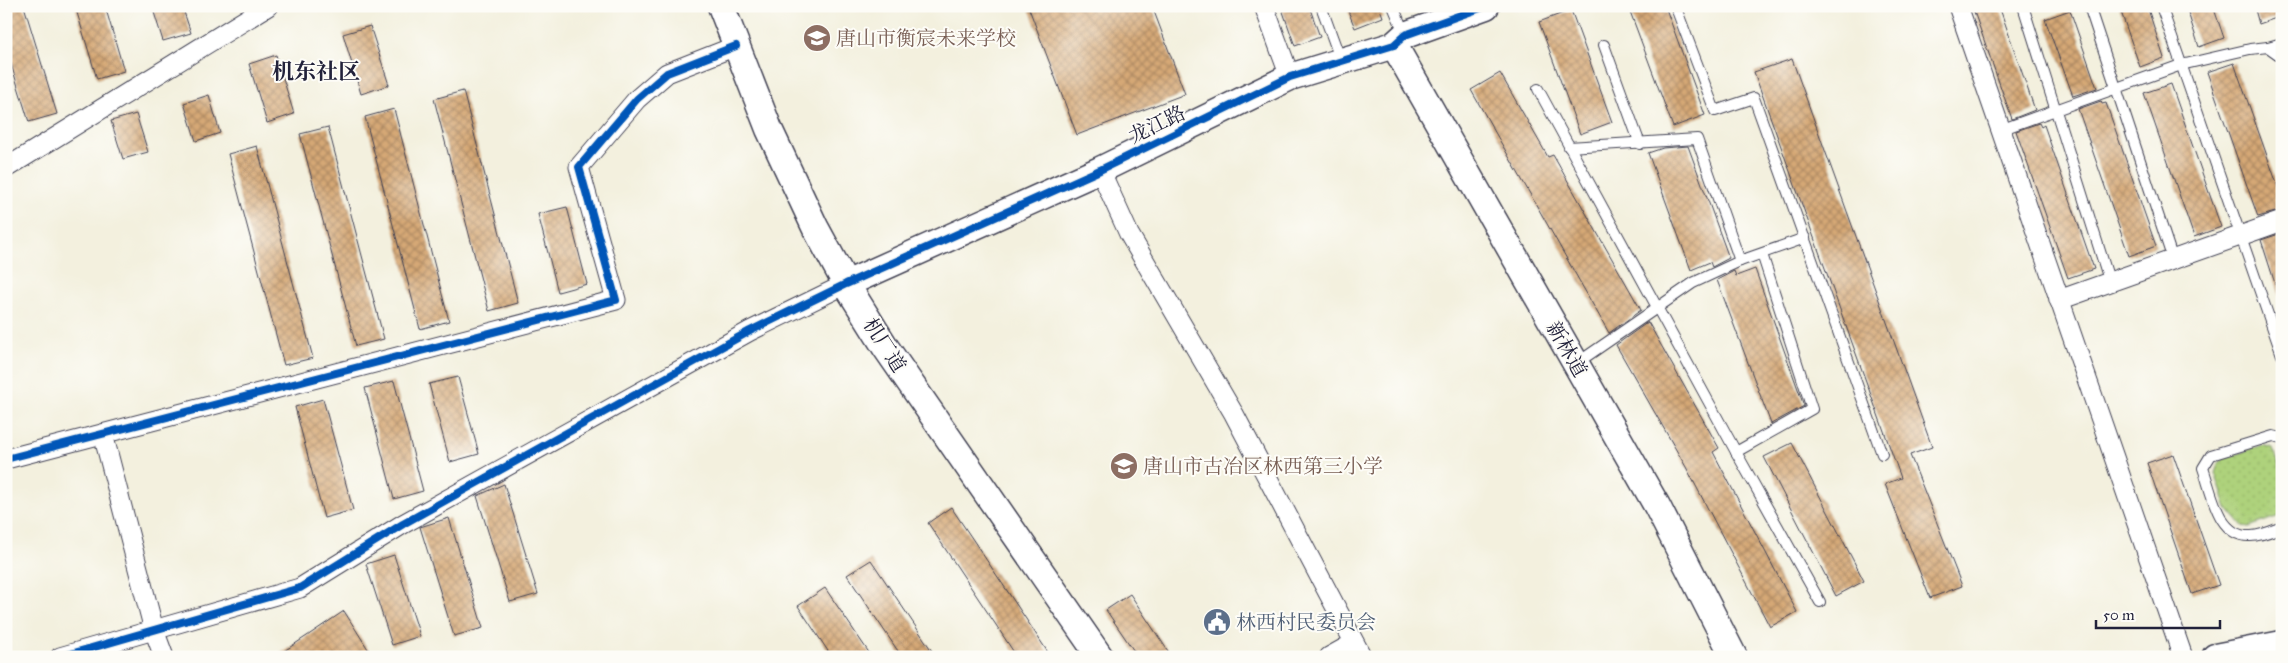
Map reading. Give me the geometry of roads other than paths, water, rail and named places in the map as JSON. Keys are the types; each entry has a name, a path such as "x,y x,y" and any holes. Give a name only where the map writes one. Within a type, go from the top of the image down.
{"street":[{"path":"6,168 268,6"},
{"name":"机厂道","path":"721,6 770,129 815,226 846,284 886,348 1100,657"},
{"path":"1264,6 1290,77"},
{"path":"1958,6 2183,657"},
{"name":"龙江路","path":"846,284 1100,170 1290,77 1400,40 1470,9"},
{"name":"新林道","path":"1400,40 1576,363 1657,506 1734,657"},
{"path":"6,459 616,300 579,167 637,99 667,73 736,46"},
{"path":"1100,170 1129,234 1234,414 1358,650 1328,657"},
{"path":"2059,300 2282,221"},
{"path":"60,657 300,588 403,524 741,336 846,284"},
{"path":"103,434 154,630 164,657"},
{"path":"2215,657 2282,644"}],"lane":[{"path":"1321,6 1341,61"},
{"path":"1394,6 1400,40"},
{"path":"2023,6 2110,283"},
{"path":"2089,6 2173,260"},
{"path":"2160,6 2282,354"},
{"path":"1676,8 1715,111 1754,98 1882,454"},
{"path":"2000,130 2181,65 2282,43"},
{"path":"1604,45 1640,144"},
{"path":"2268,47 2282,58"},
{"path":"1538,89 1820,602"},
{"path":"1569,147 1697,139 1740,261"},
{"path":"1576,363 1693,283 1740,261 1805,238"},
{"path":"1736,452 1812,409 1762,254"},
{"path":"2281,434 2211,455 2203,468 2223,523 2231,532 2244,536 2254,536 2282,528"}],"place":[{"name":"唐山市衡宸未来学校","path":"817,38"},
{"name":"唐山市古冶区林西第三小学","path":"1124,466"},
{"name":"林西村民委员会","path":"1217,622"}],"district":[{"name":"机东社区","path":"316,71"}]}
